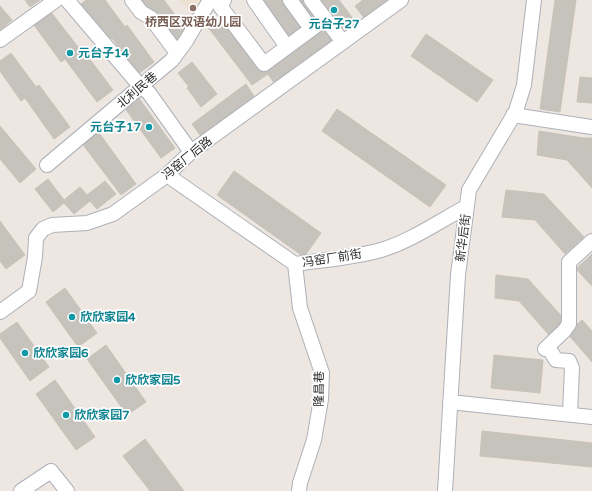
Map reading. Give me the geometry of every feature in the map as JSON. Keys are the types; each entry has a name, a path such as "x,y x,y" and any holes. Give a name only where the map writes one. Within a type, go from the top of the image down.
{"street":[{"path":"0,40 56,0"},
{"path":"132,0 141,12 151,18 177,53"},
{"name":"北利民巷","path":"47,165 172,60 186,41 210,0"},
{"path":"224,0 220,6 264,64 325,19"},
{"path":"254,0 287,47"},
{"path":"290,0 306,22"},
{"path":"311,0 342,42"},
{"name":"冯窑厂后路","path":"0,311 29,291 35,257 36,238 43,229 52,225 87,223 113,214 167,175 191,152 401,0"},
{"name":"新华后街","path":"445,491 458,275 469,190 513,115 524,85 534,0"},
{"path":"71,1 141,87 149,93 191,152"},
{"path":"513,115 592,127"},
{"name":"冯窑厂前街","path":"167,175 295,264 339,259 381,250 417,234 466,207"},
{"path":"570,414 572,368 569,361 556,360 546,348 564,331 569,324 569,262 592,242"},
{"name":"隆昌巷","path":"295,264 300,308 322,373 321,399 314,440 300,483 299,491"},
{"path":"450,402 592,417"},
{"path":"21,491 51,471 67,491"}],"shaded area":[{"name":"桥西区双语幼儿园","path":"178,0 204,0 195,16"}],"building":[{"path":"25,0 40,0 30,7"},
{"path":"86,0 105,0 125,27 127,25 154,62 138,74 112,38 108,41 81,4"},
{"path":"134,0 164,0 188,32 172,44"},
{"path":"259,0 285,0 305,27 287,39"},
{"path":"295,0 305,0 317,19 311,23"},
{"name":"元台子27","path":"314,0 339,0 354,20 338,31"},
{"path":"363,0 395,0 367,22 355,6"},
{"path":"555,0 576,0 560,112 540,109"},
{"path":"0,6 12,20 0,30"},
{"name":"元台子14","path":"51,12 78,47 80,46 113,90 97,102 65,59 61,62 34,25"},
{"path":"222,15 268,74 252,85 207,26"},
{"path":"322,27 333,41 275,84 265,70"},
{"path":"426,34 493,80 477,102 411,56"},
{"path":"11,53 36,87 39,85 70,127 54,139 25,98 21,101 0,71 0,61"},
{"path":"192,62 203,76 189,87 178,73"},
{"path":"203,76 217,94 201,107 187,88"},
{"path":"580,77 592,78 592,103 577,102"},
{"path":"246,84 256,99 203,139 192,124"},
{"name":"元台子17","path":"138,97 175,148 161,158 124,107"},
{"path":"337,109 446,185 430,207 322,131"},
{"path":"0,126 36,169 20,183 0,159"},
{"path":"97,130 136,184 121,195 81,142"},
{"path":"539,131 583,138 592,148 592,188 567,160 537,155"},
{"path":"583,138 592,138 592,148"},
{"path":"234,171 321,233 304,257 217,195"},
{"path":"48,179 64,200 80,187 87,195 105,181 116,194 97,209 90,201 74,214 64,203 53,212 35,189"},
{"path":"506,190 544,194 584,237 565,254 535,220 502,217"},
{"path":"0,221 25,255 6,269 0,261"},
{"path":"592,254 592,286 576,269"},
{"path":"496,275 528,279 565,320 549,335 519,301 495,298"},
{"name":"欣欣家园4","path":"65,288 97,333 78,347 46,302"},
{"path":"582,320 592,331 592,362 567,333"},
{"name":"欣欣家园6","path":"17,322 49,367 30,381 0,338 0,334"},
{"name":"欣欣家园5","path":"106,345 146,402 127,415 87,359"},
{"path":"494,355 543,360 540,393 491,388"},
{"name":"欣欣家园7","path":"55,380 95,437 76,450 36,394"},
{"path":"482,431 592,443 592,467 480,456"},
{"path":"145,439 184,491 150,491 123,456"}],"place":[{"name":"桥西区双语幼儿园","path":"193,8"},
{"name":"元台子27","path":"334,10"},
{"name":"元台子14","path":"70,53"},
{"name":"元台子17","path":"149,127"},
{"name":"欣欣家园4","path":"72,317"},
{"name":"欣欣家园6","path":"25,353"},
{"name":"欣欣家园5","path":"117,380"},
{"name":"欣欣家园7","path":"66,415"}]}
